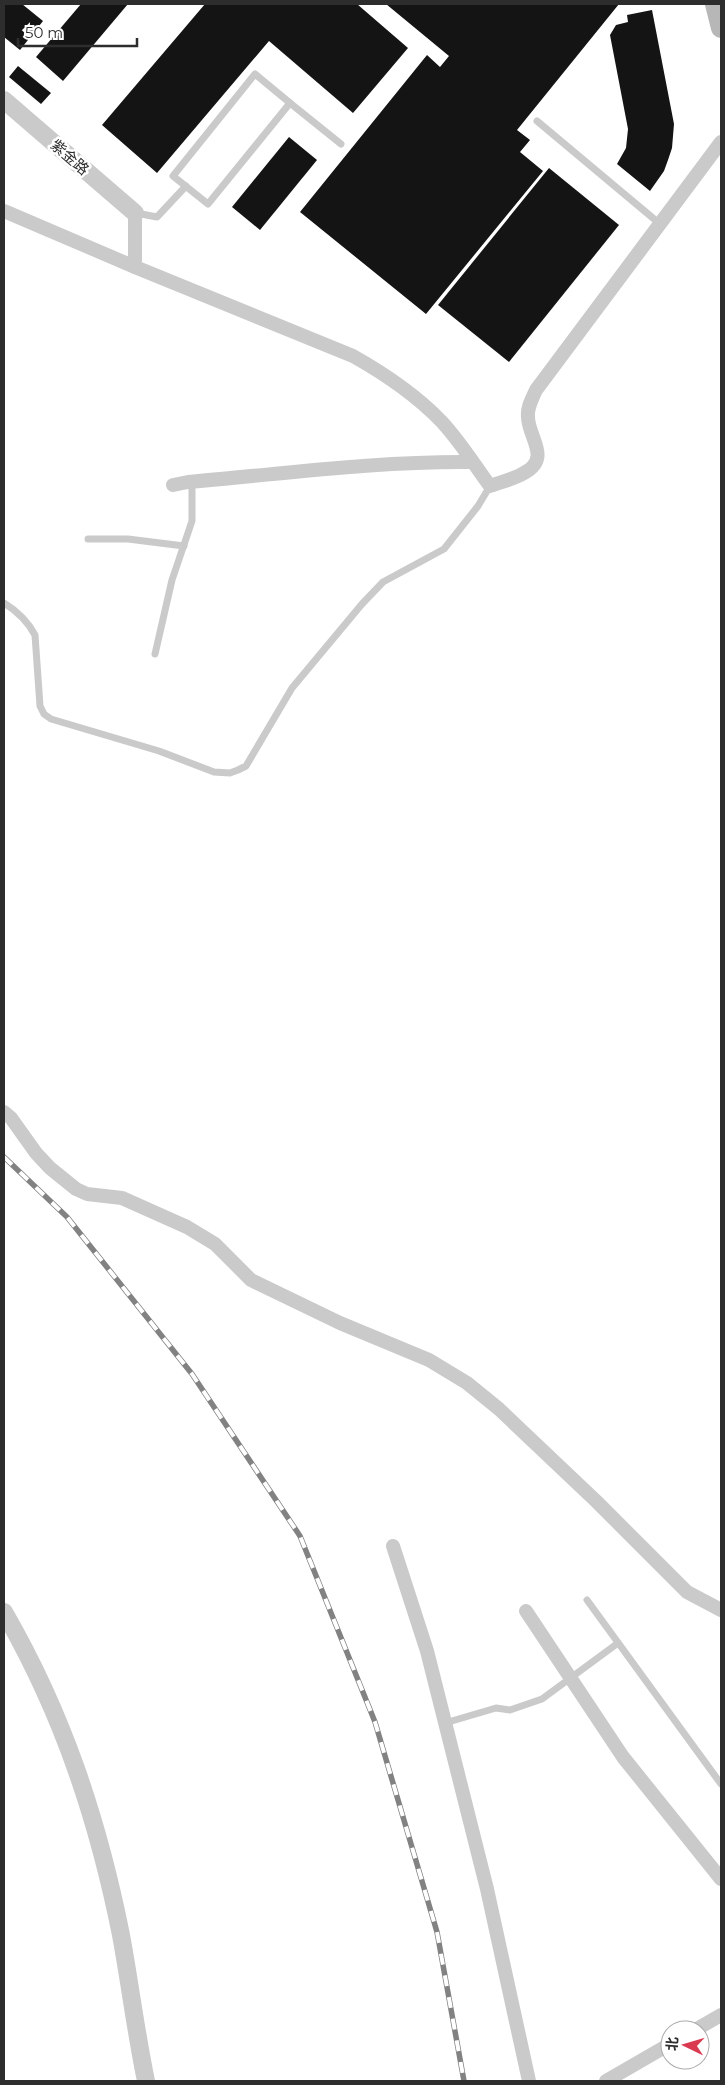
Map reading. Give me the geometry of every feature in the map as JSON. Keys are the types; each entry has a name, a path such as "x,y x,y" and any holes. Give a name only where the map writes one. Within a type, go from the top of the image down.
{"main road":[{"path":"715,4 721,28"}],"street":[{"name":"紫金路","path":"4,100 135,213"},
{"path":"4,211 134,267 353,356 373,368 426,407 442,422 490,486 524,473 535,463 538,451 528,416 530,403 536,390 721,142"},
{"path":"134,267 135,213"},
{"path":"173,485 425,462 472,462"},
{"path":"4,1112 11,1118 36,1153 50,1168 76,1189 87,1194 122,1198 188,1226 215,1244 252,1280 340,1323 429,1360 467,1383 499,1409 596,1500 687,1592 721,1610"},
{"path":"393,1546 427,1651 487,1889 529,2081"},
{"path":"526,1611 623,1757 721,1879"},
{"path":"4,1612 38,1674 83,1784 108,1878 146,2081"},
{"path":"710,2021 721,2015"},
{"path":"606,2081 660,2050"}],"lane":[{"path":"290,103 208,204 173,176 255,74 341,144"},
{"path":"537,121 660,224"},
{"path":"135,213 157,217 186,186"},
{"path":"155,654 172,580 192,522 192,482"},
{"path":"4,603 20,615 35,635 40,706 44,714 59,722 159,750 206,769 230,773 246,766 292,688 362,604 383,582 444,549 478,506 490,486"},
{"path":"88,539 128,539 184,546"},
{"path":"586,1600 721,1784"},
{"path":"445,1723 496,1708 510,1710 542,1698 618,1643"}],"building":[{"path":"4,4 22,4 43,21 20,50 4,37"},
{"path":"81,4 128,4 63,81 36,57"},
{"path":"205,4 357,4 408,48 353,113 269,41 157,173 102,125"},
{"path":"386,4 619,4 517,130 530,140 520,152 543,171 426,314 300,212 427,55 440,67 449,56"},
{"path":"652,10 674,124 672,148 668,160 664,171 650,191 617,164 626,148 628,129 610,35 616,25 628,22 627,15"},
{"path":"18,66 51,93 41,104 9,77"},
{"path":"289,137 317,160 260,230 232,207"},
{"path":"549,168 619,225 509,362 438,305"}],"railway":[{"path":"4,1157 67,1217 192,1374 300,1536 375,1722 437,1932 464,2081"}]}
